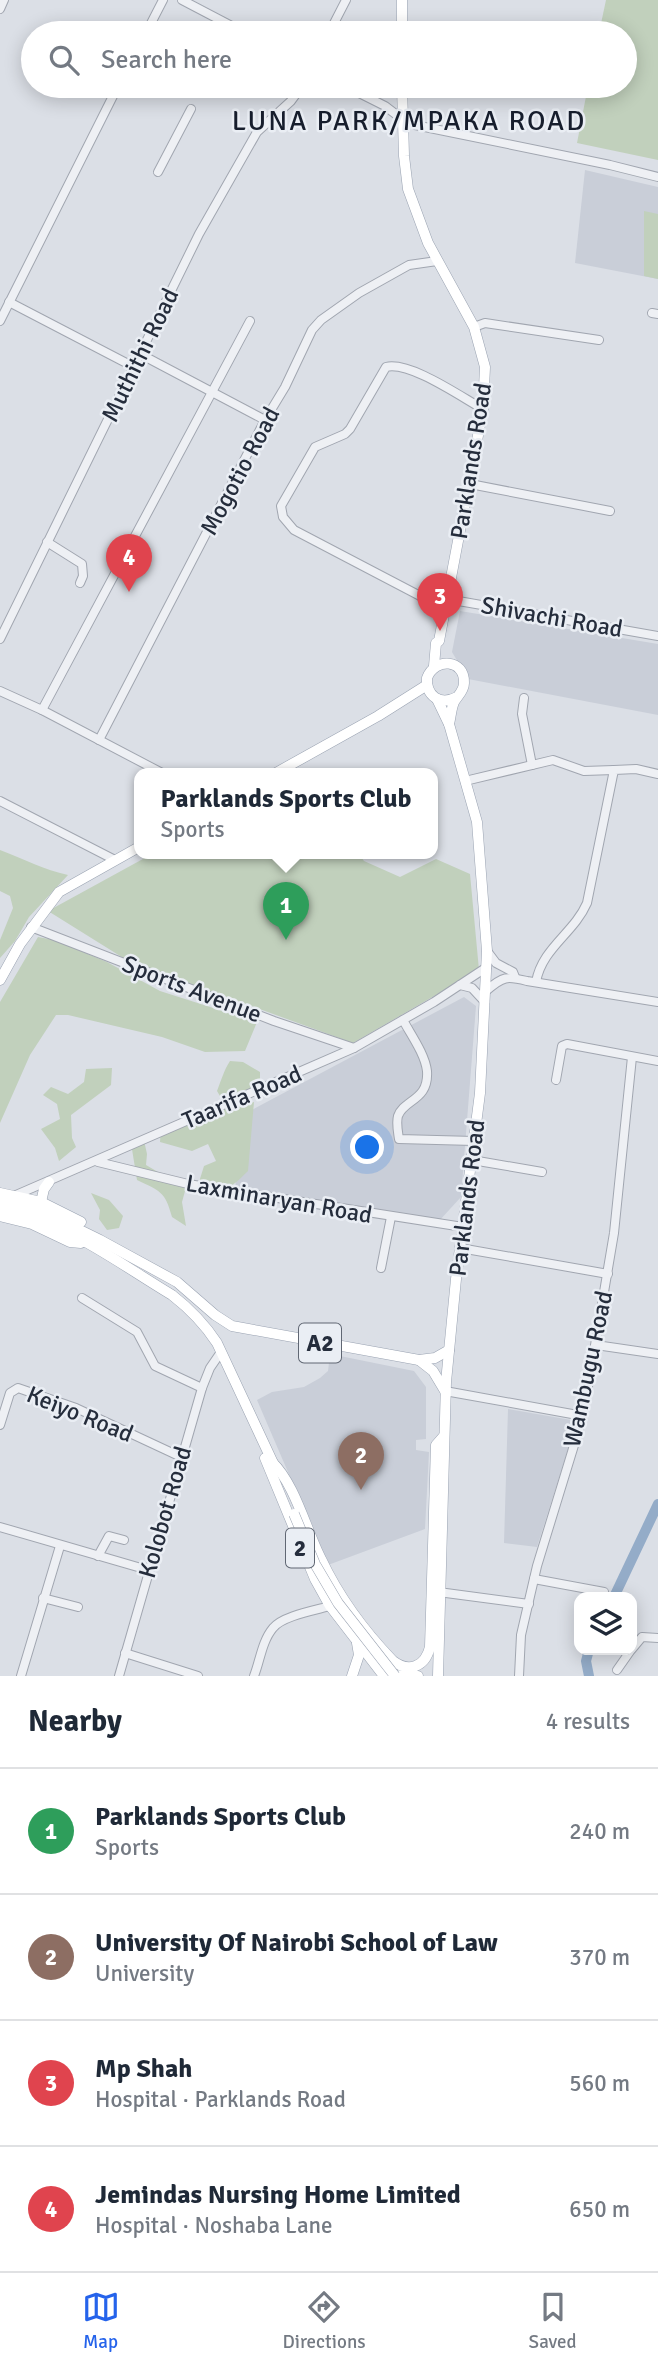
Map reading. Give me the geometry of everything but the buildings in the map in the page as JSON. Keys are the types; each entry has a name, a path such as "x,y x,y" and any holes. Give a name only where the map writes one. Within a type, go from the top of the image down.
{"main road":[{"path":"402,0 402,21"},
{"name":"Parklands Road","path":"402,98 408,189 437,261 474,327 485,367 483,409 439,641 436,643 434,666"},
{"path":"439,641 452,664 461,671 464,682 449,724"},
{"path":"285,768 414,695 426,685 429,671 434,666 440,663 452,664"},
{"path":"426,685 435,698"},
{"path":"414,695 444,701 457,697"},
{"name":"Parklands Road","path":"435,698 449,724 477,822 487,951 482,1069 445,1391 438,1676"},
{"path":"0,980 31,927 60,892 134,850"},
{"path":"41,1202 49,1182"},
{"path":"0,1193 41,1202 84,1224 100,1240"},
{"name":"A2","path":"0,1201 23,1206 100,1240 177,1282 224,1322 255,1332 418,1360"},
{"name":"A2","path":"0,1209 53,1220 172,1295 190,1308 205,1325 221,1352 272,1462 315,1564 338,1603 395,1676"},
{"path":"0,1216 32,1224 70,1242 86,1243"},
{"path":"418,1360 435,1358 449,1350"},
{"path":"418,1360 437,1376 445,1391"},
{"path":"272,1462 286,1478 322,1562 351,1611 393,1661 409,1668 423,1662 430,1647 436,1445 443,1439 448,1464 445,1676"},
{"name":"2","path":"265,1447 265,1461 302,1551 330,1606 383,1676"},
{"path":"352,1676 359,1655 356,1639"},
{"path":"383,1676 418,1676"}],"street":[{"path":"152,21 163,0"},
{"path":"182,0 222,21"},
{"path":"201,10 206,0"},
{"path":"335,21 346,0"},
{"path":"0,321 112,98"},
{"name":"Muthithi Road","path":"0,639 199,234 250,142 263,125 293,98"},
{"path":"369,98 415,125 658,177"},
{"path":"385,106 396,104 399,98"},
{"path":"158,172 191,109"},
{"path":"403,143 407,131 415,125"},
{"name":"Mogotio Road","path":"99,740 265,420 285,387 312,330 321,320 359,293 409,265 437,261"},
{"path":"9,303 134,367"},
{"path":"42,710 250,321"},
{"path":"474,327 485,323 599,340"},
{"path":"140,354 265,420"},
{"name":"Shivachi Road","path":"483,409 413,372 394,366 386,367 350,429 345,434 315,447 281,506 283,517 294,530 446,604 658,636"},
{"path":"470,484 610,511"},
{"path":"47,542 82,564 83,576 79,583"},
{"path":"0,691 152,768"},
{"path":"524,698 522,714 532,765"},
{"path":"465,781 553,761 584,771 636,769 658,774"},
{"path":"536,982 541,962 579,918 587,903 614,771"},
{"path":"0,801 115,860"},
{"name":"Sports Avenue","path":"31,927 274,1021 354,1048"},
{"path":"487,951 496,963 513,972 515,978"},
{"name":"Taarifa Road","path":"16,1195 354,1048 487,967"},
{"path":"486,990 503,978 512,976 658,1002"},
{"path":"460,985 472,988 485,1003"},
{"path":"403,1020 427,1072 420,1096 400,1112 397,1118 398,1139 474,1141"},
{"path":"556,1080 564,1044 658,1061"},
{"name":"Wambugu Road","path":"519,1676 521,1635 534,1579 583,1416 596,1345 608,1274 632,1057"},
{"path":"472,1160 542,1172"},
{"name":"Laxminaryan Road","path":"97,1161 188,1184 463,1227"},
{"path":"381,1268 391,1217"},
{"path":"460,1248 608,1274"},
{"path":"82,1298 137,1332 155,1366 202,1388"},
{"path":"596,1345 658,1354"},
{"name":"Kolobot Road","path":"119,1676 202,1388 210,1368 221,1352"},
{"name":"Keiyo Road","path":"0,1425 10,1393 18,1388 75,1408 181,1457"},
{"path":"445,1391 583,1416"},
{"path":"0,1527 148,1570"},
{"path":"98,1556 109,1536 124,1540"},
{"path":"21,1676 60,1546"},
{"path":"534,1579 604,1592"},
{"path":"446,1593 529,1604"},
{"path":"43,1598 78,1607"},
{"path":"254,1676 266,1640 274,1626 330,1606"},
{"path":"637,1642 642,1637 658,1638"},
{"path":"125,1653 198,1676"},
{"path":"617,1670 627,1655"}],"shaded area":[{"path":"585,170 658,187 658,279 575,263"},
{"path":"460,611 658,644 658,715 468,679 452,652"},
{"path":"464,997 476,1006 461,1197 439,1221 235,1187 248,1112"},
{"path":"330,1354 414,1371 426,1387 426,1439 416,1440 416,1450 429,1452 425,1529 328,1565 257,1400 272,1392 304,1387 320,1378 328,1371"},
{"path":"508,1409 577,1421 537,1547 504,1543"}],"green space":[{"path":"606,0 658,0 658,160 577,143 586,98 637,98 637,21 602,21"},
{"path":"644,211 658,214 658,279 644,276"},
{"path":"0,850 68,875 29,917 15,941 0,958 0,940 13,908 10,896 0,891"},
{"path":"143,859 363,859 400,877 436,859 470,874 479,970 353,1043 185,982 157,979 48,911"},
{"path":"38,937 54,940 107,962 160,991 257,1022 245,1051 205,1052 162,1037 68,1015 56,1015 30,1055 0,1123 0,1002"},
{"path":"230,1061 243,1062 260,1072 260,1085 223,1101 217,1091"},
{"path":"112,1068 111,1085 71,1115 72,1138 76,1147 59,1161 55,1148 41,1129 60,1119 57,1104 43,1095 51,1087 68,1094 84,1082 86,1069"},
{"path":"254,1102 248,1171 231,1186 215,1188 199,1182 204,1166 216,1161 208,1144 192,1151 160,1142 161,1128 202,1112"},
{"path":"143,1136 147,1154 146,1165 187,1184 182,1202 186,1226 172,1217 167,1202 160,1193 137,1180 131,1143"},
{"path":"91,1193 109,1200 123,1216 119,1228 107,1230 99,1219 100,1210"}],"waterway":[{"path":"616,1592 658,1504"},
{"path":"588,1655 589,1676"}],"place":[{"name":"Jemindas Nursing Home Limited","path":"129,592"},
{"name":"Mp Shah","path":"440,631"},
{"name":"Parklands Sports Club","path":"286,940"},
{"name":"University Of Nairobi School of Law","path":"361,1490"}],"district":[{"name":"LUNA PARK/MPAKA ROAD","path":"409,120"}]}
